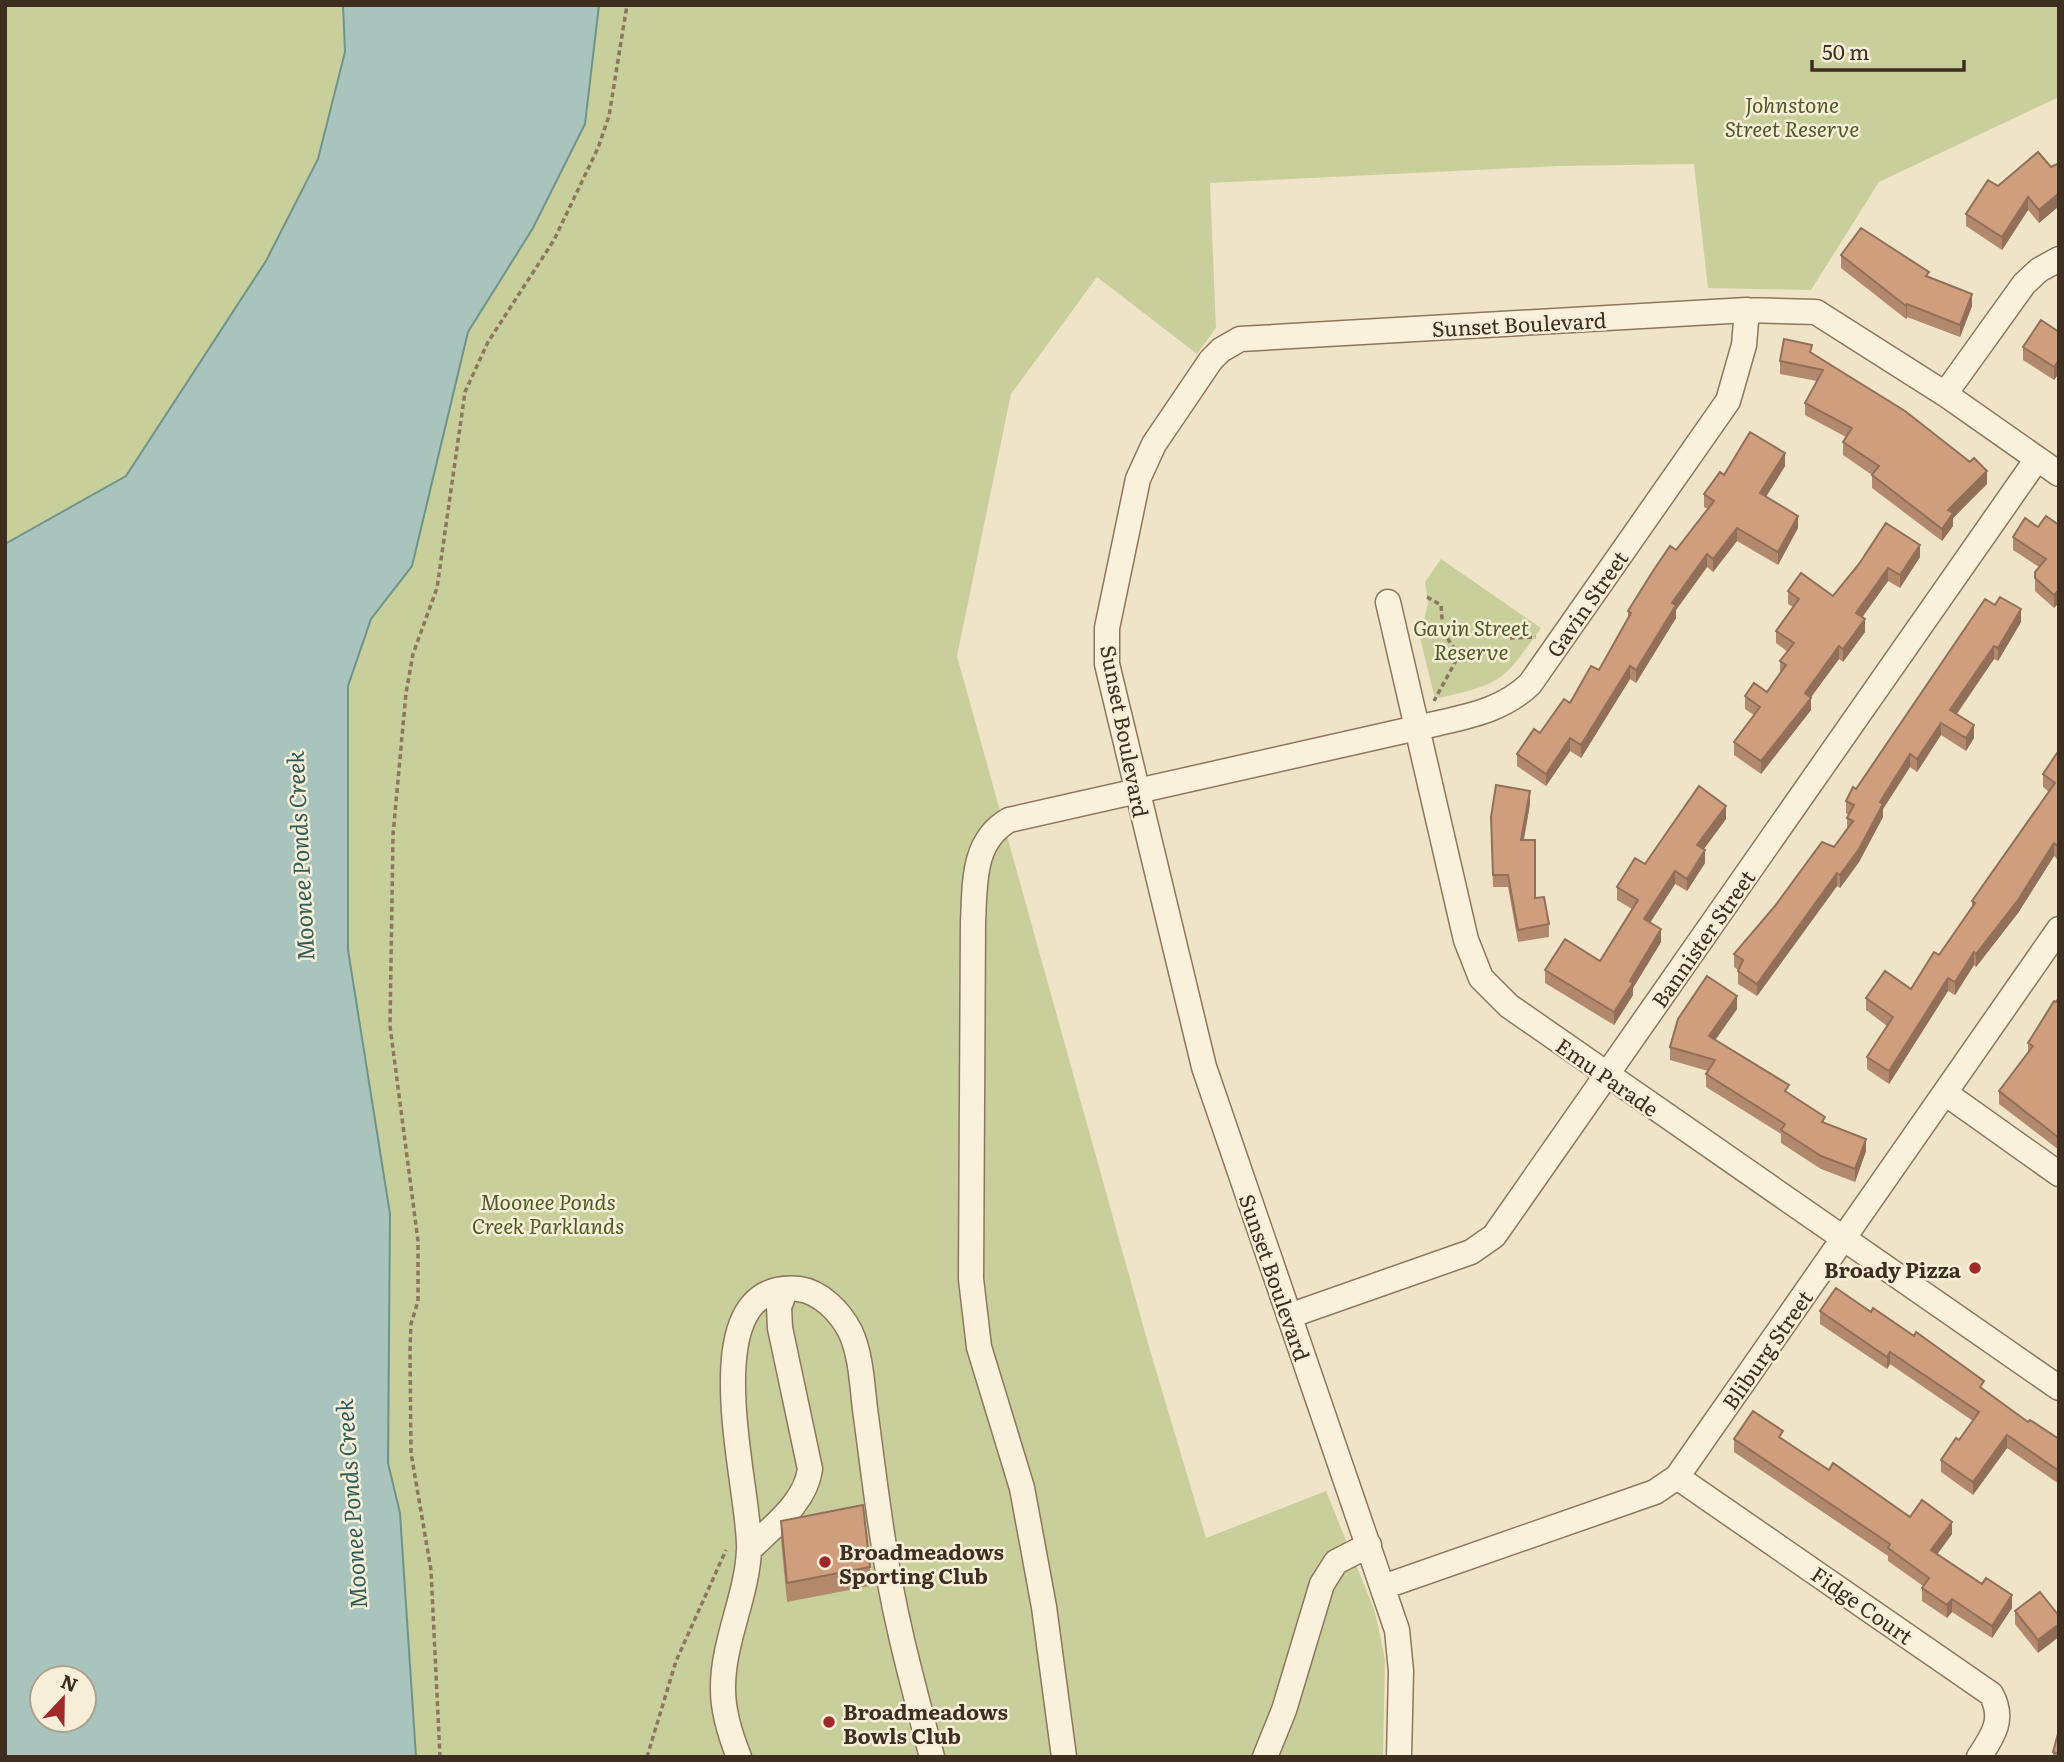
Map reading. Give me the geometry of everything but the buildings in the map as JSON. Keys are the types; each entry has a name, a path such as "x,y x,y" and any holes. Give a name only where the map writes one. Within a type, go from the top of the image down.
{"street":[{"path":"1945,394 2024,284 2039,270 2059,259"},
{"name":"Sunset Boulevard","path":"1399,1757 1400,1651 1383,1587 1190,1018 1108,664 1107,628 1141,468 1154,444 1221,350 1231,342 1251,337 1747,310 1816,312 1945,394 2037,459"},
{"name":"Gavin Street","path":"1064,1757 1044,1607 1022,1488 982,1358 971,1279 975,877 986,841 995,828 1009,820 1491,710 1518,695 1530,684 1728,401 1744,345 1747,310"},
{"path":"2037,459 2059,474"},
{"name":"Bannister Street","path":"1289,1316 1471,1252 1486,1243 1502,1227 2037,459"},
{"name":"Emu Parade","path":"1388,603 1466,940 1481,978 1509,1006 2059,1388"},
{"name":"Bliburg Street","path":"1383,1587 1655,1492 1677,1477 2059,929"},
{"path":"1945,1093 2059,1174"},
{"path":"749,1544 796,1502 808,1484 810,1469 780,1328 779,1307 786,1289"},
{"path":"739,1757 722,1692 724,1669 749,1544 734,1418 734,1356 748,1308 759,1298 786,1289 803,1290 819,1296 834,1308 850,1332 860,1370 883,1544 896,1612 932,1757"},
{"name":"Fidge Court","path":"1677,1477 1991,1694 1997,1706 1998,1721 1979,1757"},
{"path":"1265,1757 1284,1710 1322,1584 1336,1562 1369,1545"}],"path":[{"path":"440,1757 431,1570 411,1453 410,1337 418,1301 418,1241 390,1026 393,835 406,693 413,654 438,588 465,393 488,342 554,240 597,148 609,116 627,5"},
{"path":"1427,597 1438,601 1443,607 1443,632 1459,655 1433,703"},
{"path":"1510,638 1539,636"},
{"path":"647,1757 676,1661 730,1541 749,1544"}],"green space":[{"name":"Moonee Ponds Creek Parklands","path":"5,5 2059,5 2059,97 1879,182 1811,290 1708,288 1694,164 1559,166 1210,183 1216,328 1197,354 1097,277 1011,394 957,656 1149,1347 1206,1538 1326,1491 1374,1609 1379,1630 1385,1660 1383,1757 5,1757"},
{"name":"Gavin Street Reserve","path":"1441,559 1541,628 1518,659 1500,677 1477,688 1440,698 1434,695 1420,638 1428,603 1425,582"}],"water":[{"name":"Moonee Ponds Creek","path":"343,5 599,5 585,124 533,228 468,332 412,566 371,619 348,686 348,950 390,1214 388,1463 400,1513 416,1757 5,1757 5,544 126,476 266,261 318,159 345,52"}],"place":[{"name":"Broady Pizza","path":"1975,1268"},
{"name":"Broadmeadows Sporting Club","path":"825,1562"},
{"name":"Broadmeadows Bowls Club","path":"829,1722"}],"park label":[{"name":"Johnstone Street Reserve","path":"1792,115"}]}
